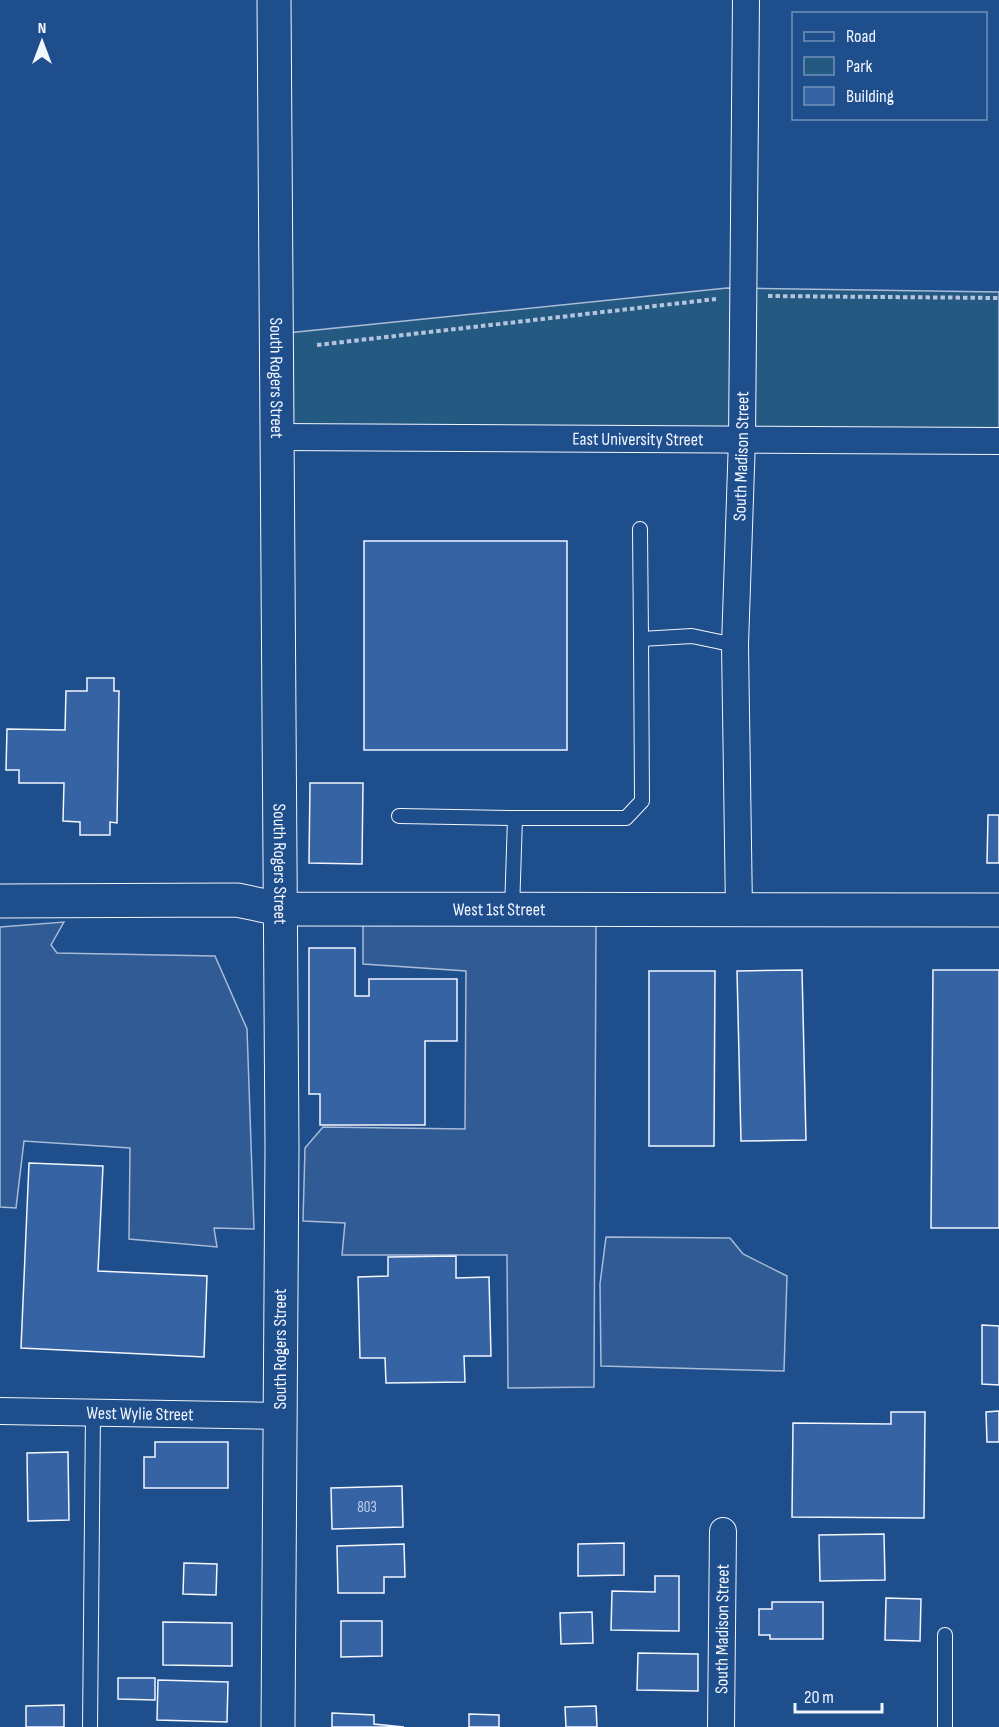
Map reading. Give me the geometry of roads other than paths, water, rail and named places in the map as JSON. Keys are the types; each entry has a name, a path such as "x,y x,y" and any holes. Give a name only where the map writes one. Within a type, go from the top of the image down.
{"street":[{"name":"South Rogers Street","path":"274,0 280,909 278,1727"},
{"name":"South Madison Street","path":"739,910 735,645 742,440 741,296 746,0"},
{"name":"East University Street","path":"278,436 999,441"},
{"name":"West 1st Street","path":"0,901 237,900 280,909 999,910"},
{"name":"West Wylie Street","path":"0,1411 279,1416"},
{"name":"South Madison Street","path":"721,1727 723,1531"}],"lane":[{"path":"399,816 626,818 642,801 640,529"},
{"path":"641,639 692,636 735,645"},
{"path":"512,909 515,818"},
{"path":"90,1727 93,1413"},
{"path":"945,1635 945,1727"}]}
